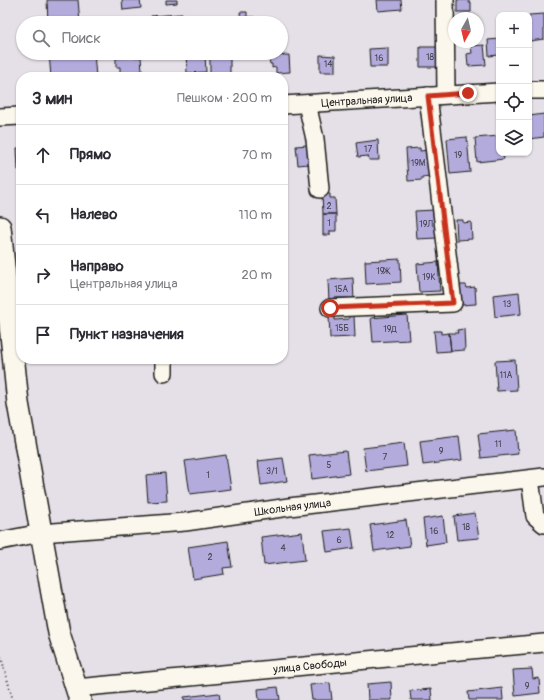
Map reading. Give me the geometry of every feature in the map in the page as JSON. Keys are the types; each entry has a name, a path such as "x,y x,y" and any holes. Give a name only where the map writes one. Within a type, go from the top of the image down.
{"main road":[{"path":"0,227 18,403 59,632 78,694"}],"street":[{"path":"446,0 446,94"},
{"path":"532,90 544,90"},
{"name":"Центральная улица","path":"288,105 496,92"},
{"path":"330,308 453,303 428,96"},
{"path":"307,104 315,138 320,189"},
{"path":"0,117 16,116"},
{"path":"537,478 535,516 544,524"},
{"name":"Школьная улица","path":"0,541 41,533 185,522 289,507 537,478"},
{"name":"улица Свободы","path":"78,694 544,643"}],"path":[{"path":"0,653 13,700"}],"building":[{"path":"47,0 78,0 79,16 48,16"},
{"path":"122,0 140,0 141,8 123,10"},
{"path":"166,0 177,0 177,3 166,4"},
{"path":"377,0 401,0 402,9 378,11"},
{"path":"457,0 469,0 469,3 471,3 471,12 457,12"},
{"path":"240,12 247,12 247,16 240,16"},
{"path":"182,14 182,16 151,16"},
{"path":"544,14 544,39 532,41 532,15"},
{"path":"496,39 496,55 489,56 488,40"},
{"path":"484,45 486,65 468,66 467,54 472,53 471,48 484,48"},
{"path":"420,47 440,47 440,67 420,67"},
{"path":"388,48 388,67 370,67 369,49"},
{"path":"288,55 290,72 276,72 276,67 272,68 272,64 270,64 269,60 288,60"},
{"path":"320,55 335,56 335,72 320,72"},
{"path":"50,60 95,60 96,72 51,72"},
{"path":"116,60 141,60 142,71 120,72 120,67 116,67"},
{"path":"186,60 205,60 206,72 187,72"},
{"path":"210,60 230,60 230,72 210,72"},
{"path":"544,114 544,137 532,139 532,116"},
{"path":"496,136 496,156 504,156 504,159 477,162 475,138"},
{"path":"467,137 470,172 450,174 447,139"},
{"path":"378,140 379,160 369,160 368,156 358,157 356,143"},
{"path":"307,145 309,164 298,165 296,146"},
{"path":"420,148 420,151 428,150 430,176 422,177 422,180 408,181 406,149"},
{"path":"322,193 330,194 330,198 335,198 336,214 323,214"},
{"path":"435,210 437,238 417,239 415,211"},
{"path":"323,214 336,214 336,231 330,231 330,235 323,235"},
{"path":"456,220 463,220 463,223 471,222 472,239 457,240"},
{"path":"400,259 401,282 366,284 365,261"},
{"path":"438,262 440,291 419,292 417,264"},
{"path":"353,278 354,301 348,301 348,298 334,298 334,302 329,302 328,280"},
{"path":"459,285 466,285 467,288 475,287 476,304 461,305"},
{"path":"519,292 521,314 495,317 493,295"},
{"path":"349,315 354,315 355,337 330,338 329,316 335,316 335,320 349,319"},
{"path":"407,315 409,340 373,342 371,318"},
{"path":"464,329 465,350 451,351 449,333 458,333 457,330"},
{"path":"434,331 441,331 441,334 449,333 451,351 436,352"},
{"path":"515,360 517,390 497,391 495,361"},
{"path":"516,430 518,454 481,458 478,434"},
{"path":"459,436 462,460 423,465 420,441"},
{"path":"404,443 407,466 366,471 363,448"},
{"path":"346,451 349,474 312,479 309,455"},
{"path":"226,455 231,489 190,494 185,461"},
{"path":"283,458 287,481 261,485 258,461"},
{"path":"165,473 167,501 148,502 146,475"},
{"path":"475,513 479,538 457,540 454,516"},
{"path":"443,516 446,542 426,545 423,519"},
{"path":"406,520 410,546 374,551 370,525"},
{"path":"351,528 354,548 327,552 324,531"},
{"path":"302,532 305,560 264,565 261,537"},
{"path":"228,541 232,567 223,568 224,574 193,579 188,547"},
{"path":"532,669 533,679 539,678 540,693 515,696 513,670"},
{"path":"391,682 392,700 368,700 367,684"},
{"path":"330,683 332,700 312,700 310,685"},
{"path":"278,687 280,700 259,700 258,689"},
{"path":"502,688 503,700 469,700 468,692"},
{"path":"431,689 432,700 411,700 410,691"},
{"path":"219,693 220,700 184,700 184,697"}],"route":[{"path":"330,308 453,303 428,96 468,93"}]}
